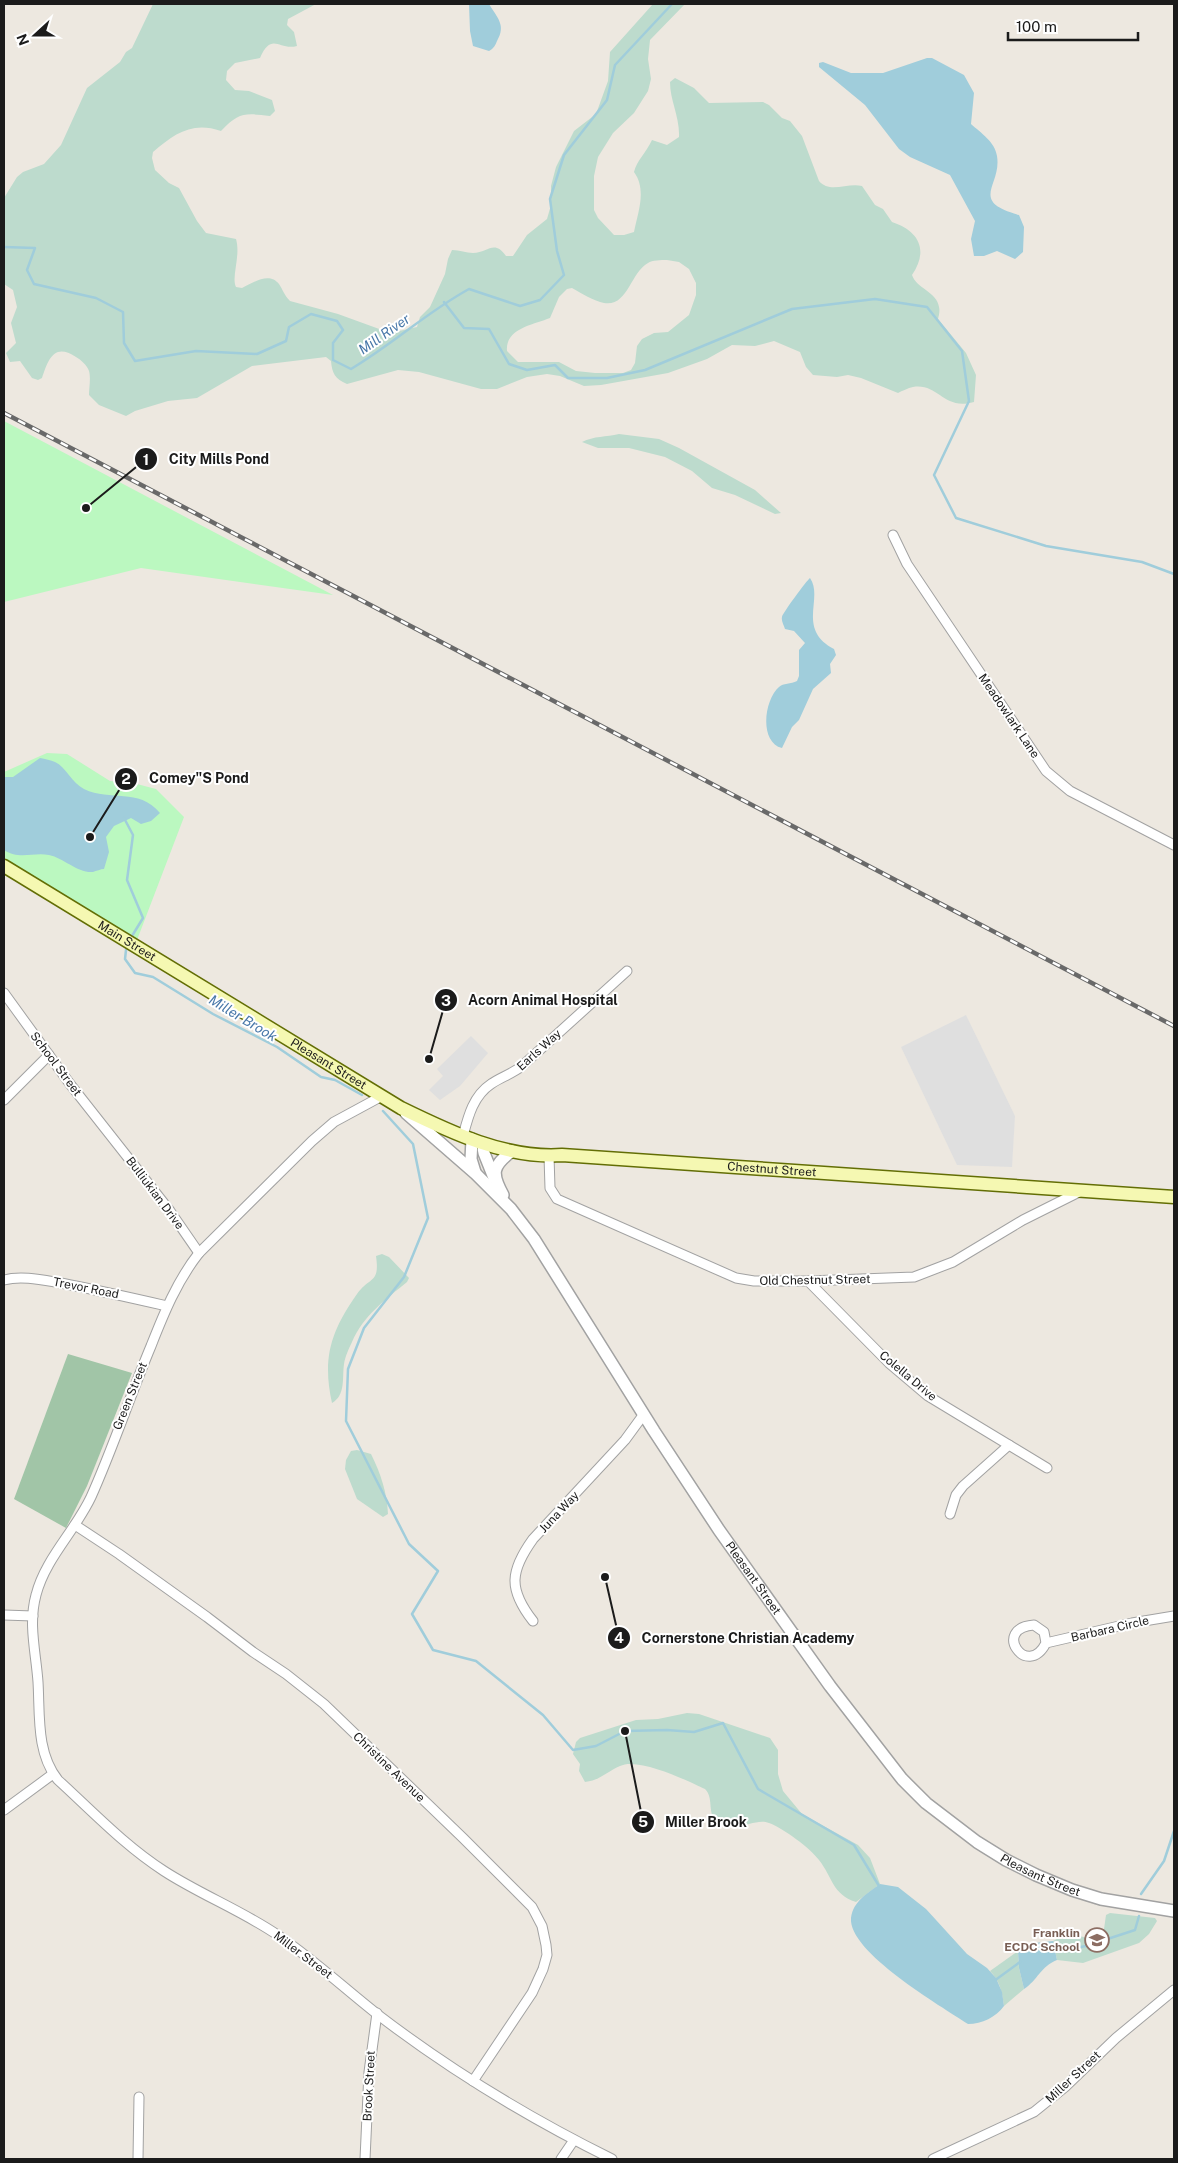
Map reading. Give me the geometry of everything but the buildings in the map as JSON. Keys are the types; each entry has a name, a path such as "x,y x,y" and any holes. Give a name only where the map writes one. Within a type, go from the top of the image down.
{"main road":[{"name":"Main Street","path":"4,866 249,1016"},
{"name":"Pleasant Street","path":"249,1016 382,1096"},
{"name":"Chestnut Street","path":"382,1096 401,1108 473,1139 512,1151 549,1156 562,1155 1174,1197"}],"street":[{"name":"Meadowlark Lane","path":"893,534 908,564 1046,771 1070,791 1174,845"},
{"name":"Earls Way","path":"473,1139 468,1117 476,1098 490,1084 512,1074 522,1066 627,971"},
{"name":"School Street","path":"4,993 110,1135"},
{"path":"4,1100 49,1055"},
{"name":"Green Street","path":"53,1774 43,1749 40,1726 33,1616 36,1595 44,1575 91,1496 167,1306 185,1271 199,1253 312,1141 334,1122 382,1096"},
{"name":"Pleasant Street","path":"401,1108 476,1174 512,1210"},
{"name":"Bulliukian Drive","path":"110,1135 165,1204 199,1253"},
{"path":"473,1139 472,1159 476,1174"},
{"name":"Pleasant Street","path":"473,1139 512,1210 534,1239 714,1522 770,1604 902,1779 926,1803 977,1842 1006,1860 1036,1875 1072,1890 1101,1898 1174,1911"},
{"path":"496,1182 494,1174 497,1163 512,1151"},
{"name":"Old Chestnut Street","path":"549,1156 550,1188 557,1199 736,1278 754,1281 914,1277 932,1272 953,1262 1023,1220 1084,1190"},
{"name":"Trevor Road","path":"4,1280 10,1278 42,1280 98,1290 167,1306"},
{"name":"Colella Drive","path":"808,1281 889,1363 928,1396 1047,1468"},
{"name":"Juna Way","path":"533,1620 521,1606 514,1579 516,1567 522,1555 533,1539 625,1440 644,1414"},
{"path":"950,1514 956,1495 963,1486 1009,1445"},
{"name":"Christine Avenue","path":"75,1525 207,1617 324,1704 532,1907 542,1926 546,1945 547,1955 543,1969 532,1993 473,2081"},
{"path":"4,1615 33,1616"},
{"name":"Barbara Circle","path":"1046,1643 1132,1623 1174,1616"},
{"path":"4,1810 53,1774"},
{"name":"Miller Street","path":"53,1774 122,1839 150,1862 273,1932 316,1963 376,2013 488,2092 612,2159"},
{"name":"Miller Street","path":"933,2159 1034,2112 1057,2095 1116,2038 1174,1990"},
{"name":"Brook Street","path":"365,2159 369,2072 376,2013"},
{"path":"138,2159 140,2097"},
{"path":"561,2159 574,2140"}],"green space":[{"path":"153,4 316,4 288,19 287,25 294,32 297,46 268,45 260,58 235,63 227,71 226,80 235,90 249,91 272,100 275,111 270,116 243,115 233,120 221,131 201,128 184,131 168,140 153,152 152,158 155,170 169,183 179,188 197,221 206,233 236,239 236,287 242,288 261,279 271,278 279,284 290,301 338,314 382,330 395,332 417,327 420,317 430,307 445,274 452,250 473,253 498,248 506,256 513,256 527,235 547,219 551,205 551,186 556,167 574,131 596,114 608,81 610,52 653,4 685,4 650,40 648,59 651,79 648,91 634,113 613,133 598,157 594,176 594,210 598,218 614,235 634,232 641,194 638,179 634,172 637,164 652,140 667,145 679,137 678,123 670,89 670,82 675,78 694,88 709,103 763,102 769,105 782,118 790,121 802,136 819,181 823,185 828,187 862,186 875,205 883,209 892,222 915,236 919,242 920,257 912,275 937,302 939,308 938,319 966,353 976,375 974,402 955,403 922,387 911,387 898,393 861,378 848,375 837,377 813,375 806,367 800,352 774,341 755,346 732,345 707,359 668,373 601,385 584,386 560,376 547,374 527,377 497,389 481,389 419,372 398,370 347,384 335,375 331,361 326,357 252,366 197,398 168,401 135,411 126,416 99,405 89,395 90,377 88,369 82,361 68,353 57,352 50,359 42,378 38,380 32,378 20,361 10,362 6,353 16,343 11,323 17,307 13,290 4,284 4,198 17,177 23,172 44,164 61,145 87,88 120,62 126,52 132,48","holes":["662,260 679,262 689,269 696,283 696,295 689,315 668,332 654,333 642,339 637,346 635,363 631,370 623,373 576,371 559,362 518,362 507,351 510,338 515,333 550,318 559,297 567,289 572,288 600,302 612,303 624,295 637,274 648,263"]},
{"path":"4,421 333,595 141,568 4,602"},
{"path":"619,434 659,439 679,448 755,490 781,513 775,514 735,495 712,488 692,471 665,457 629,448 598,448 582,442"},
{"path":"47,753 67,754 110,781 133,783 156,789 184,817 137,940 4,858 4,772"},
{"path":"382,1254 389,1257 409,1278 362,1324 345,1358 340,1396 332,1403 328,1372 331,1346 335,1333 357,1294 375,1276 377,1271 376,1256"},
{"path":"68,1354 132,1373 87,1486 66,1528 14,1499"},
{"path":"357,1450 371,1454 378,1469 385,1491 388,1514 383,1517 357,1499 345,1469 346,1460 351,1451"},
{"path":"687,1713 699,1714 770,1738 778,1750 778,1774 783,1791 802,1814 858,1845 870,1858 880,1884 856,1902 848,1899 837,1890 815,1855 789,1834 765,1822 737,1826 716,1822 713,1818 708,1793 705,1789 662,1771 628,1764 620,1766 595,1780 585,1782 579,1771 580,1764 573,1754 576,1742 580,1738 636,1720 658,1719"},
{"path":"1110,1913 1155,1918 1157,1921 1149,1934 1139,1943 1083,1963 1057,1960 1053,1941 1072,1935 1090,1940 1103,1936 1106,1915"},
{"path":"1018,1951 1019,1968 1024,1989 1004,2006 1000,1987 990,1971"}],"shaded area":[{"path":"966,1015 1015,1116 1012,1167 957,1165 901,1047"},
{"path":"471,1036 488,1053 460,1086 440,1100 429,1090 443,1076 437,1069"}],"water":[{"path":"469,4 489,4 500,22 500,35 494,47 489,51 473,46 470,31"},
{"path":"932,58 964,75 974,93 971,124 991,142 997,156 997,167 991,198 995,204 1004,210 1019,215 1024,227 1023,252 1015,259 997,251 984,256 974,256 971,239 975,221 950,175 910,157 899,149 865,105 819,67 819,63 823,62 851,73 883,73"},
{"path":"810,578 814,595 813,623 816,632 823,641 834,649 836,655 830,664 831,673 813,689 799,720 792,727 782,748 770,738 766,720 767,710 774,693 779,687 797,681 799,676 799,650 805,643 794,631 785,629 782,617"},
{"path":"40,758 59,764 84,789 104,795 133,797 143,800 160,813 151,821 141,824 131,818 114,826 106,837 109,852 104,869 93,872 81,870 49,855 15,855 10,853 4,850 4,777 13,777"},
{"path":"880,1884 898,1887 926,1909 967,1954 987,1968 996,1978 1002,1992 1004,2006 993,2017 968,2024 898,1977 864,1946 854,1932 851,1918 852,1912 862,1898"},
{"path":"1053,1941 1057,1960 1047,1966 1024,1989 1019,1968 1018,1951 1034,1943"}],"waterway":[{"name":"Mill River","path":"4,247 35,248 27,270 34,284 96,298 123,312 124,343 135,361 196,351 257,354 286,341 289,327 311,314 337,321 343,330 333,343 333,360 351,369 469,289 520,306 540,300 564,275 557,251 550,199 564,155 607,100 615,65 672,4"},
{"path":"444,302 464,328 489,329 509,364 527,370 555,365 568,378 607,378 645,370 792,309 875,299 927,307 962,351 969,401 934,475 956,518 1046,546 1142,562 1174,574"},
{"name":"Miller Brook","path":"124,818 133,835 127,880 143,918 132,936"},
{"name":"Miller Brook","path":"126,950 125,959 135,973 153,977 213,1014 277,1047 321,1077 335,1080 362,1095"},
{"name":"Miller Brook","path":"383,1111 413,1144 428,1218 404,1277 364,1328 348,1369 346,1421 409,1544 438,1571 412,1614 433,1650 476,1661 543,1715 573,1750 596,1746 625,1731 667,1730 694,1732 723,1723 758,1789 854,1845 879,1886"},
{"name":"Miller Brook","path":"1141,1894 1164,1861 1174,1831"},
{"name":"Miller Brook","path":"1054,1952 1086,1946 1135,1930 1139,1916"},
{"name":"Miller Brook","path":"994,1981 1020,1962"}],"railway":[{"path":"4,413 1174,1026"}],"place":[{"name":"City Mills Pond","path":"86,508"},
{"name":"Comey\"S Pond","path":"90,837"},
{"name":"Acorn Animal Hospital","path":"429,1059"},
{"name":"Cornerstone Christian Academy","path":"605,1577"},
{"name":"Miller Brook","path":"625,1731"},
{"name":"Franklin ECDC School","path":"1097,1940"}]}
